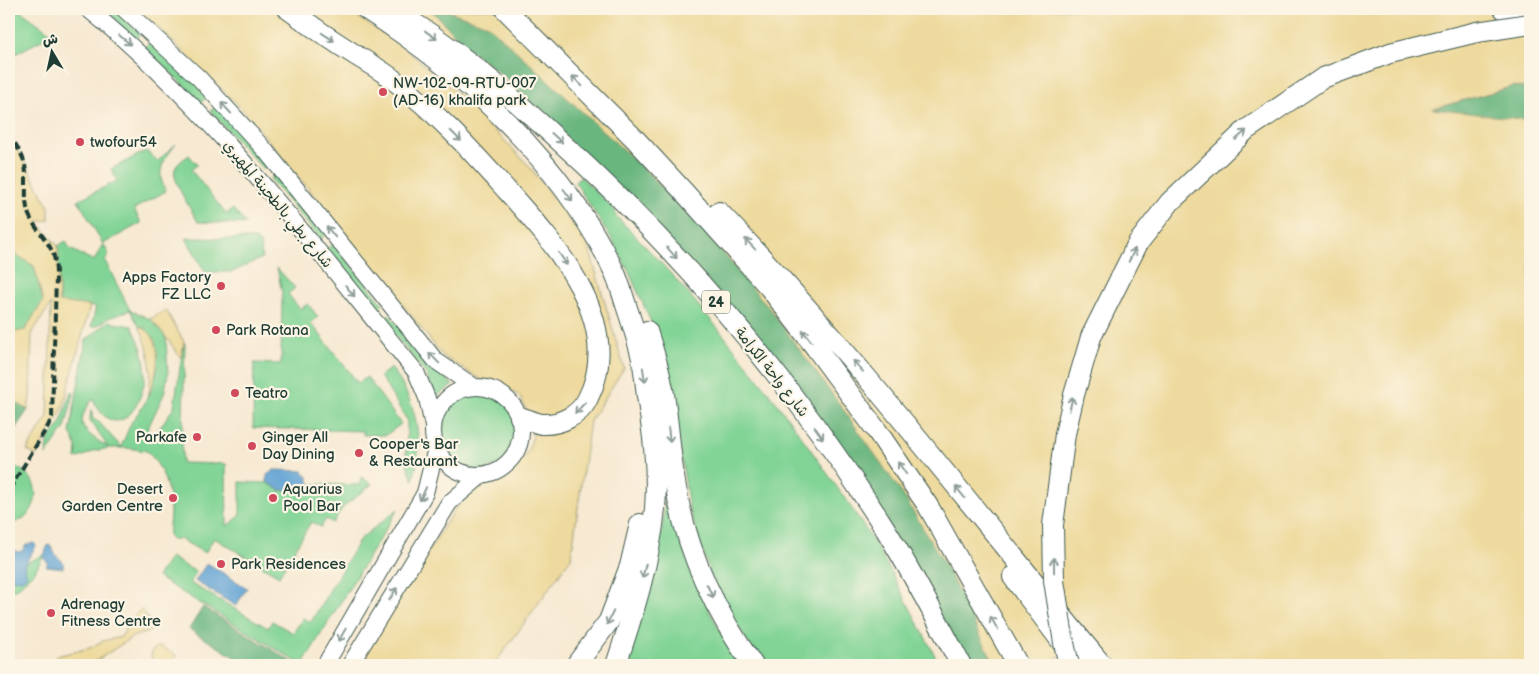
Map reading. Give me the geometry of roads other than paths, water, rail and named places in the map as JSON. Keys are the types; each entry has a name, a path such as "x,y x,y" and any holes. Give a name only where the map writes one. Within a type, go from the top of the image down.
{"highway":[{"path":"288,9 315,29 394,80 434,115 482,163 542,230 564,259 580,287 598,340 599,363 594,385 584,404 573,415 561,422 543,424 520,418"},
{"path":"366,9 404,35 464,82 511,124 584,217 639,315 658,365 664,396 676,491 687,533 694,554 719,610 753,665"},
{"name":"شارع واحة الكرامة","path":"390,9 411,21 472,65 522,106 597,174 643,221 730,317 835,454 881,523 934,613 961,665"},
{"path":"505,9 636,140 769,287 844,386 928,506 1018,665"},
{"path":"1504,9 1530,9"},
{"path":"1069,665 1054,581 1053,525 1065,434 1091,337 1138,243 1170,202 1246,130 1324,78 1390,53 1477,32 1530,24"},
{"path":"636,140 676,168 756,250 878,389 1102,665"},
{"path":"616,275 640,348 651,418 656,468 654,509 645,566 616,665"},
{"path":"576,665 609,621 630,566 644,506 651,418"},
{"path":"976,512 995,552 1079,665"}],"street":[{"name":"شارع بطي بالطحينة المهيري","path":"88,9 143,55 186,98 283,207 416,372 427,398 433,426"},
{"name":"شارع بطي بالطحينة المهيري","path":"124,9 199,78 264,150 436,361 473,386"},
{"path":"473,386 488,388 502,394 513,404 520,418 522,430 521,444 515,455 506,465 495,472 482,475 470,475 454,469 441,458 433,437 433,426 437,411 446,399 459,390 473,386"},
{"path":"325,665 425,493 436,448"},
{"path":"350,665 449,503 482,475"}],"water":[{"path":"274,470 303,471 310,483 306,490 280,490 267,482 267,475"},
{"path":"34,543 36,546 24,566 27,576 22,580 9,579 9,546 13,546 14,550 18,552 22,551 26,545"},
{"path":"48,545 51,546 55,554 64,563 63,568 46,566 48,562 43,558"},
{"path":"207,563 247,588 236,606 195,581"}],"railway":[{"path":"9,133 25,165 27,209 34,225 52,251 55,261 56,278 52,417 9,490"}],"place":[{"name":"NW-102-09-RTU-007 (AD-16) khalifa park","path":"383,92"},
{"name":"twofour54","path":"80,142"},
{"name":"Apps Factory FZ LLC","path":"221,286"},
{"name":"Park Rotana","path":"216,330"},
{"name":"Teatro","path":"235,393"},
{"name":"Parkafe","path":"197,437"},
{"name":"Ginger All Day Dining","path":"252,446"},
{"name":"Cooper's Bar & Restaurant","path":"359,453"},
{"name":"Desert Garden Centre","path":"173,498"},
{"name":"Aquarius Pool Bar","path":"273,498"},
{"name":"Park Residences","path":"221,564"},
{"name":"Adrenagy Fitness Centre","path":"51,613"}]}
